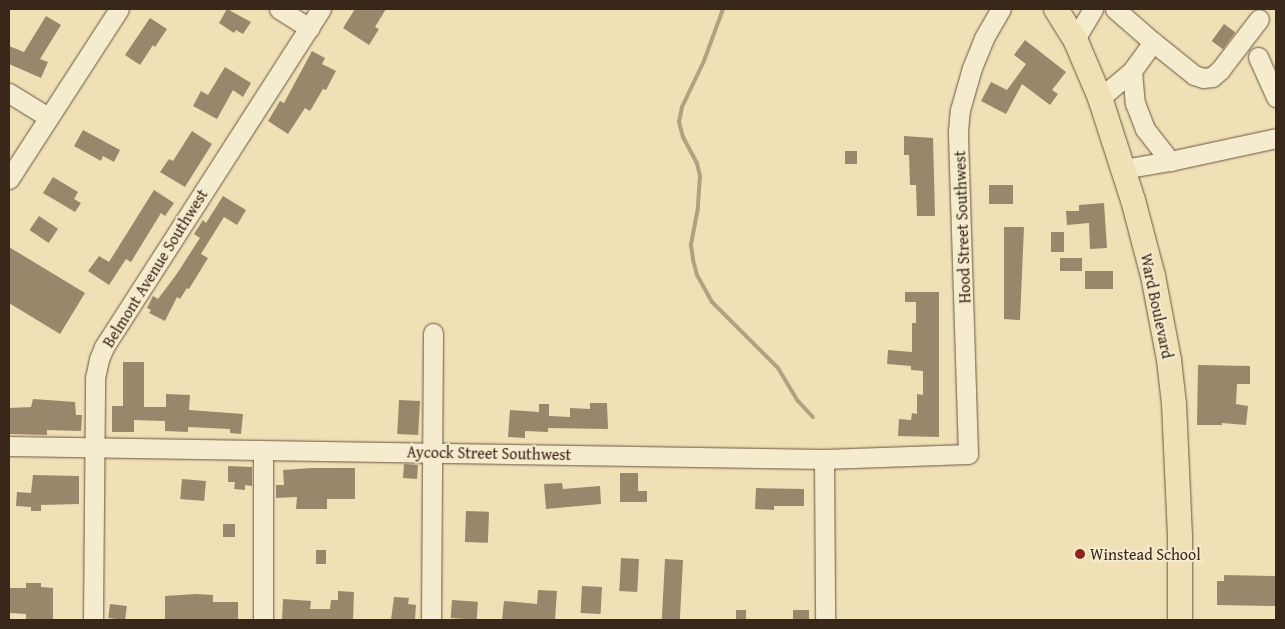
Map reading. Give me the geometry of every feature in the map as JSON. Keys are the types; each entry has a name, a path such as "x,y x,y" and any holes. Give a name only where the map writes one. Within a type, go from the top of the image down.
{"main road":[{"name":"Ward Boulevard","path":"1056,9 1074,39 1100,98 1123,169 1153,276 1170,369 1177,454 1180,620"}],"street":[{"path":"9,180 119,9"},
{"path":"279,9 309,28"},
{"name":"Belmont Avenue Southwest","path":"93,620 95,378 104,347 321,9"},
{"name":"Hood Street Southwest","path":"968,454 958,131 960,110 972,68 984,38 1001,9"},
{"path":"1074,39 1093,9"},
{"path":"1115,9 1194,75 1203,78 1212,77 1220,70 1259,19"},
{"path":"1100,98 1132,71 1153,42"},
{"path":"1258,57 1276,98"},
{"path":"1132,71 1135,103 1145,129 1170,161"},
{"path":"9,93 48,117"},
{"path":"1123,169 1276,138"},
{"path":"431,620 433,333"},
{"name":"Aycock Street Southwest","path":"9,446 824,460 968,454"},
{"path":"263,450 263,620"},
{"path":"824,460 825,620"}],"building":[{"path":"227,9 251,22 243,34 236,30 234,33 219,23"},
{"path":"355,9 386,9 375,27 379,29 369,45 343,28"},
{"path":"46,16 61,25 40,59 48,62 41,78 9,64 9,46 24,52"},
{"path":"150,18 167,29 155,47 153,45 140,65 125,55"},
{"path":"1224,24 1235,32 1223,49 1212,41"},
{"path":"1025,40 1066,72 1052,90 1058,94 1050,105 1022,84 1006,114 981,101 991,82 1007,90 1026,64 1014,55"},
{"path":"312,51 325,58 322,64 336,71 326,90 323,89 310,111 305,108 288,134 268,121 280,101 284,103"},
{"path":"225,67 251,83 243,97 233,90 217,119 193,106 201,91 208,95"},
{"path":"83,130 120,150 114,162 103,156 101,161 74,146"},
{"path":"192,131 212,144 185,187 160,172 169,159 173,161"},
{"path":"904,136 933,138 935,216 917,216 916,185 910,185 909,155 904,155"},
{"path":"845,151 857,151 857,164 845,164"},
{"path":"53,177 78,192 74,199 81,203 75,212 43,193"},
{"path":"989,185 1013,185 1013,204 989,204"},
{"path":"154,190 174,203 165,216 161,213 131,262 126,259 109,285 88,271 99,256 109,262"},
{"path":"223,196 246,210 237,225 224,217 201,254 208,258 189,289 187,288 180,299 177,297 165,321 149,313 151,310 147,308 153,296 158,299 176,275 200,238 194,234 203,220 206,223"},
{"path":"1104,203 1107,248 1090,249 1089,223 1067,225 1066,211 1079,211 1079,205"},
{"path":"39,216 58,229 49,243 29,230"},
{"path":"1004,227 1024,227 1020,320 1004,319"},
{"path":"1051,232 1064,232 1064,252 1051,252"},
{"path":"9,247 85,293 60,334 9,303"},
{"path":"1060,258 1082,258 1082,271 1060,271"},
{"path":"1085,271 1113,271 1113,289 1085,289"},
{"path":"905,292 939,292 939,437 898,436 899,419 911,420 912,413 917,414 917,394 923,395 923,371 911,370 911,366 887,364 888,350 912,352 912,323 916,323 916,302 905,302"},
{"path":"123,362 144,362 144,407 166,407 166,394 190,395 189,410 243,414 241,434 230,433 230,429 188,427 188,432 165,431 165,421 134,420 134,432 112,432 112,406 123,406"},
{"path":"1198,365 1250,366 1250,384 1237,384 1236,404 1248,406 1246,425 1222,423 1222,425 1197,425"},
{"path":"33,399 75,402 76,415 82,415 81,431 47,430 47,435 9,434 9,408 31,407"},
{"path":"399,400 420,401 418,435 397,434"},
{"path":"590,403 607,403 608,429 548,428 548,432 525,431 525,438 508,437 510,410 539,412 539,404 549,404 549,416 570,417 570,408 590,409"},
{"path":"404,464 418,465 417,479 403,478"},
{"path":"228,466 252,467 252,486 245,485 245,490 234,489 235,482 228,482"},
{"path":"355,468 355,499 327,499 327,509 296,509 297,497 276,498 276,485 284,485 283,470"},
{"path":"620,473 638,473 638,491 647,491 647,502 620,502"},
{"path":"33,475 79,476 79,504 41,505 41,511 31,511 31,507 16,506 17,492 31,493"},
{"path":"182,479 206,481 204,501 180,499"},
{"path":"562,483 563,489 600,486 601,504 546,509 544,484"},
{"path":"756,488 804,489 804,506 774,506 774,510 755,509"},
{"path":"466,511 489,512 488,543 465,542"},
{"path":"223,524 235,524 235,537 223,537"},
{"path":"316,550 326,550 326,564 316,564"},
{"path":"621,558 639,559 637,592 619,591"},
{"path":"665,559 683,560 680,620 662,620"},
{"path":"1224,575 1276,576 1276,606 1217,605 1217,581 1224,581"},
{"path":"26,583 41,583 41,587 53,588 53,620 26,620 26,614 9,613 9,588 26,588"},
{"path":"582,586 602,587 601,614 581,613"},
{"path":"538,590 557,591 555,620 502,620 504,601 537,604"},
{"path":"338,591 354,592 353,620 282,620 283,599 311,601 310,609 330,609 331,600 338,600"},
{"path":"213,595 213,602 238,602 238,620 165,620 165,596"},
{"path":"394,597 409,598 408,604 416,605 415,620 391,620"},
{"path":"452,600 478,602 477,620 451,618"},
{"path":"110,604 127,606 125,620 108,618"},
{"path":"736,610 746,610 746,620 736,620"},
{"path":"793,610 809,610 809,620 793,620"}],"waterway":[{"path":"723,9 704,61 682,107 679,122 683,137 697,163 700,176 698,208 691,245 693,260 697,275 712,302 778,368 798,401 813,417"}],"place":[{"name":"Winstead School","path":"1080,554"}]}
